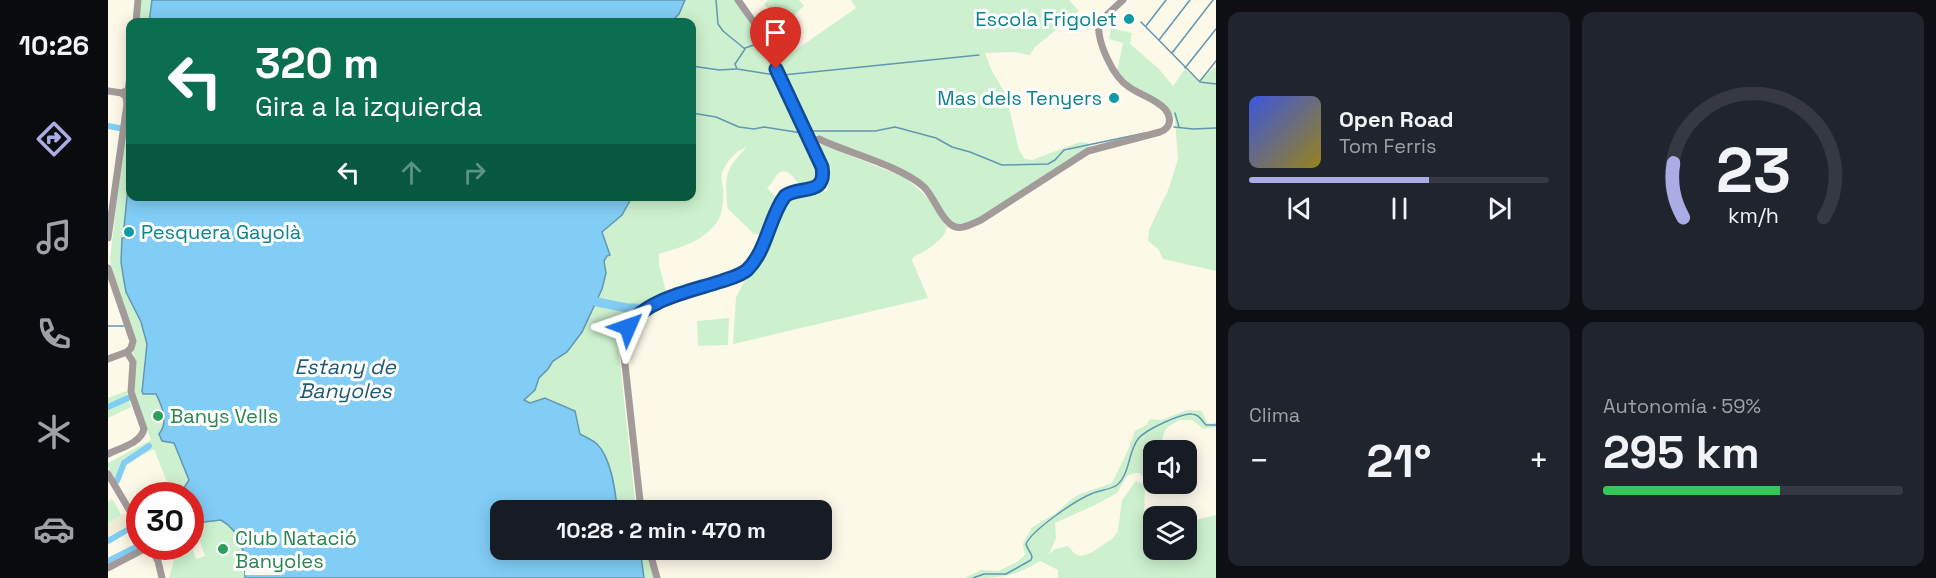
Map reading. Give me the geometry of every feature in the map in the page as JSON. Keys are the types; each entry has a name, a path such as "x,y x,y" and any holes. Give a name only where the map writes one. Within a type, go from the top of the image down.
{"street":[{"path":"136,18 138,0"},
{"path":"640,500 623,346 628,327 640,313 656,304 733,277 747,269 758,253 785,196 790,192 813,189 821,181 823,174 811,142 755,24 738,0"},
{"path":"811,142 819,139 906,175 924,187 950,224 964,228 1088,151 1160,132 1167,128 1170,123 1164,108 1126,86 1116,74 1099,39 1099,22 1123,0"},
{"path":"108,92 126,91"},
{"path":"122,93 126,97"},
{"path":"108,238 126,112"},
{"path":"108,175 118,176"},
{"path":"108,268 133,341 127,352 108,359"},
{"path":"108,454 136,441 141,437 144,429 131,392 133,362 127,352"},
{"path":"108,474 124,505"},
{"path":"108,485 126,508"},
{"path":"108,568 126,559"},
{"path":"157,560 162,578"},
{"path":"653,560 657,578"}],"shaded area":[{"path":"112,498 121,515 125,514 126,526 108,537 108,501"}],"green space":[{"path":"140,0 152,0 150,18 138,18"},
{"path":"679,0 736,0 756,33 819,171 816,182 806,187 801,187 787,172 780,172 767,188 779,200 762,234 754,234 728,209 727,205 726,187 730,167 747,147 739,151 732,157 722,173 723,205 718,221 705,235 659,254 659,265 667,295 647,304 632,316 620,343 619,354 635,500 616,500 606,457 597,444 581,434 572,410 547,398 529,402 524,400 535,390 539,378 553,362 567,352 582,332 602,289 606,273 604,261 610,254 602,232 620,201 696,201 696,18 668,18"},
{"path":"768,0 799,0 804,6 783,25 764,4"},
{"path":"851,0 1069,0 1079,11 1035,47 1030,55 1013,52 985,53 1006,95 1019,150 1025,159 1032,160 1080,142 1088,143 1088,148 980,218 964,225 951,222 926,186 808,131 777,63 856,8"},
{"path":"1111,28 1132,33 1130,44 1158,68 1173,86 1185,69 1198,81 1216,67 1216,271 1163,259 1158,249 1148,241 1149,230 1169,188 1178,159 1175,120 1169,108 1129,85 1117,71 1123,43 1109,39"},
{"path":"126,125 126,201 129,201 121,264 126,292 141,322 147,344 141,388 146,394 156,394 164,417 162,432 171,432 189,480 188,482 167,482 154,449 126,464 118,484 108,467 108,463 151,440 136,400 133,384 134,355 132,352 135,342 110,259"},
{"path":"822,144 906,178 929,199 947,228 938,242 912,260 928,298 733,344 736,297 744,282 762,263 775,236 785,200 788,196 827,191 831,168 820,146"},
{"path":"729,318 728,345 698,346 697,321"},
{"path":"126,391 131,407 108,418 108,398"},
{"path":"1188,410 1202,411 1207,423 1216,422 1216,427 1204,429 1192,420 1180,420 1165,430 1162,440 1143,440 1143,478 1140,473 1127,476 1117,493 1055,523 1056,538 1049,554 1055,549 1068,546 1080,556 1091,553 1113,538 1118,531 1122,500 1136,481 1143,484 1145,494 1143,560 1197,560 1197,520 1216,515 1216,578 1058,578 1058,570 1040,561 1013,574 964,578 981,570 998,571 1017,562 1026,554 1023,546 1031,528 1056,513 1078,495 1112,483 1135,431 1146,425 1150,419 1161,420"},
{"path":"113,500 121,515 108,523 108,502"},
{"name":"Club Natació Banyoles","path":"204,512 235,529 242,545 245,578 169,578 174,560 204,560"},
{"path":"642,560 649,560 654,578 642,578 644,575"}],"water":[{"path":"152,0 685,0 675,18 150,18"},
{"name":"Estany de Banyoles","path":"127,201 630,201 622,215 602,232 610,255 604,261 606,273 602,289 582,332 567,352 553,361 539,378 535,390 524,400 530,403 545,398 575,411 580,434 597,444 606,457 612,474 616,500 490,500 490,560 642,560 644,578 245,578 243,553 238,538 234,531 221,520 204,522 204,482 188,482 189,480 174,443 162,441 159,434 164,424 164,414 156,394 143,394 147,344 141,322 126,292 121,262 122,238 126,237 127,229 124,227"}],"pier":[{"path":"245,570 275,570 275,575 245,575"}],"waterway":[{"path":"716,0 718,24 745,49 735,64 737,69 775,75"},
{"path":"1146,26 1166,0"},
{"path":"1159,40 1190,0"},
{"path":"1172,53 1213,0"},
{"path":"1141,22 1200,82 1216,84"},
{"path":"1185,68 1216,29"},
{"path":"765,41 774,35"},
{"path":"745,48 760,43"},
{"path":"783,75 979,55"},
{"path":"1200,81 1216,61"},
{"path":"696,67 719,70 736,69"},
{"path":"1175,113 1179,127"},
{"path":"696,114 716,117 739,127 754,129 764,127 802,133"},
{"path":"108,126 119,128"},
{"path":"810,131 875,131 895,127 936,138 952,147 1002,165 1048,164 1064,150 1145,133"},
{"path":"1174,127 1216,128"},
{"path":"597,302 636,308"},
{"path":"108,326 124,326"},
{"path":"108,407 128,398"},
{"path":"973,578 984,574 1006,574 1031,560 1032,557 1026,544 1030,538 1075,502 1117,485 1124,475 1135,444 1148,431 1187,414 1197,415 1206,425 1216,425"},
{"path":"117,481 124,463 149,446"},
{"path":"108,541 126,531"},
{"path":"108,561 126,552"}],"place":[{"name":"Escola Frigolet","path":"1129,19"},
{"name":"Mas dels Tenyers","path":"1114,98"},
{"name":"Pesquera Gayolà","path":"129,232"},
{"name":"Banys Vells","path":"158,416"},
{"name":"Club Natació Banyoles","path":"223,549"}],"route":[{"path":"628,327 640,313 656,304 742,273 752,264 786,194 813,189 821,181 822,167 776,69"}]}
